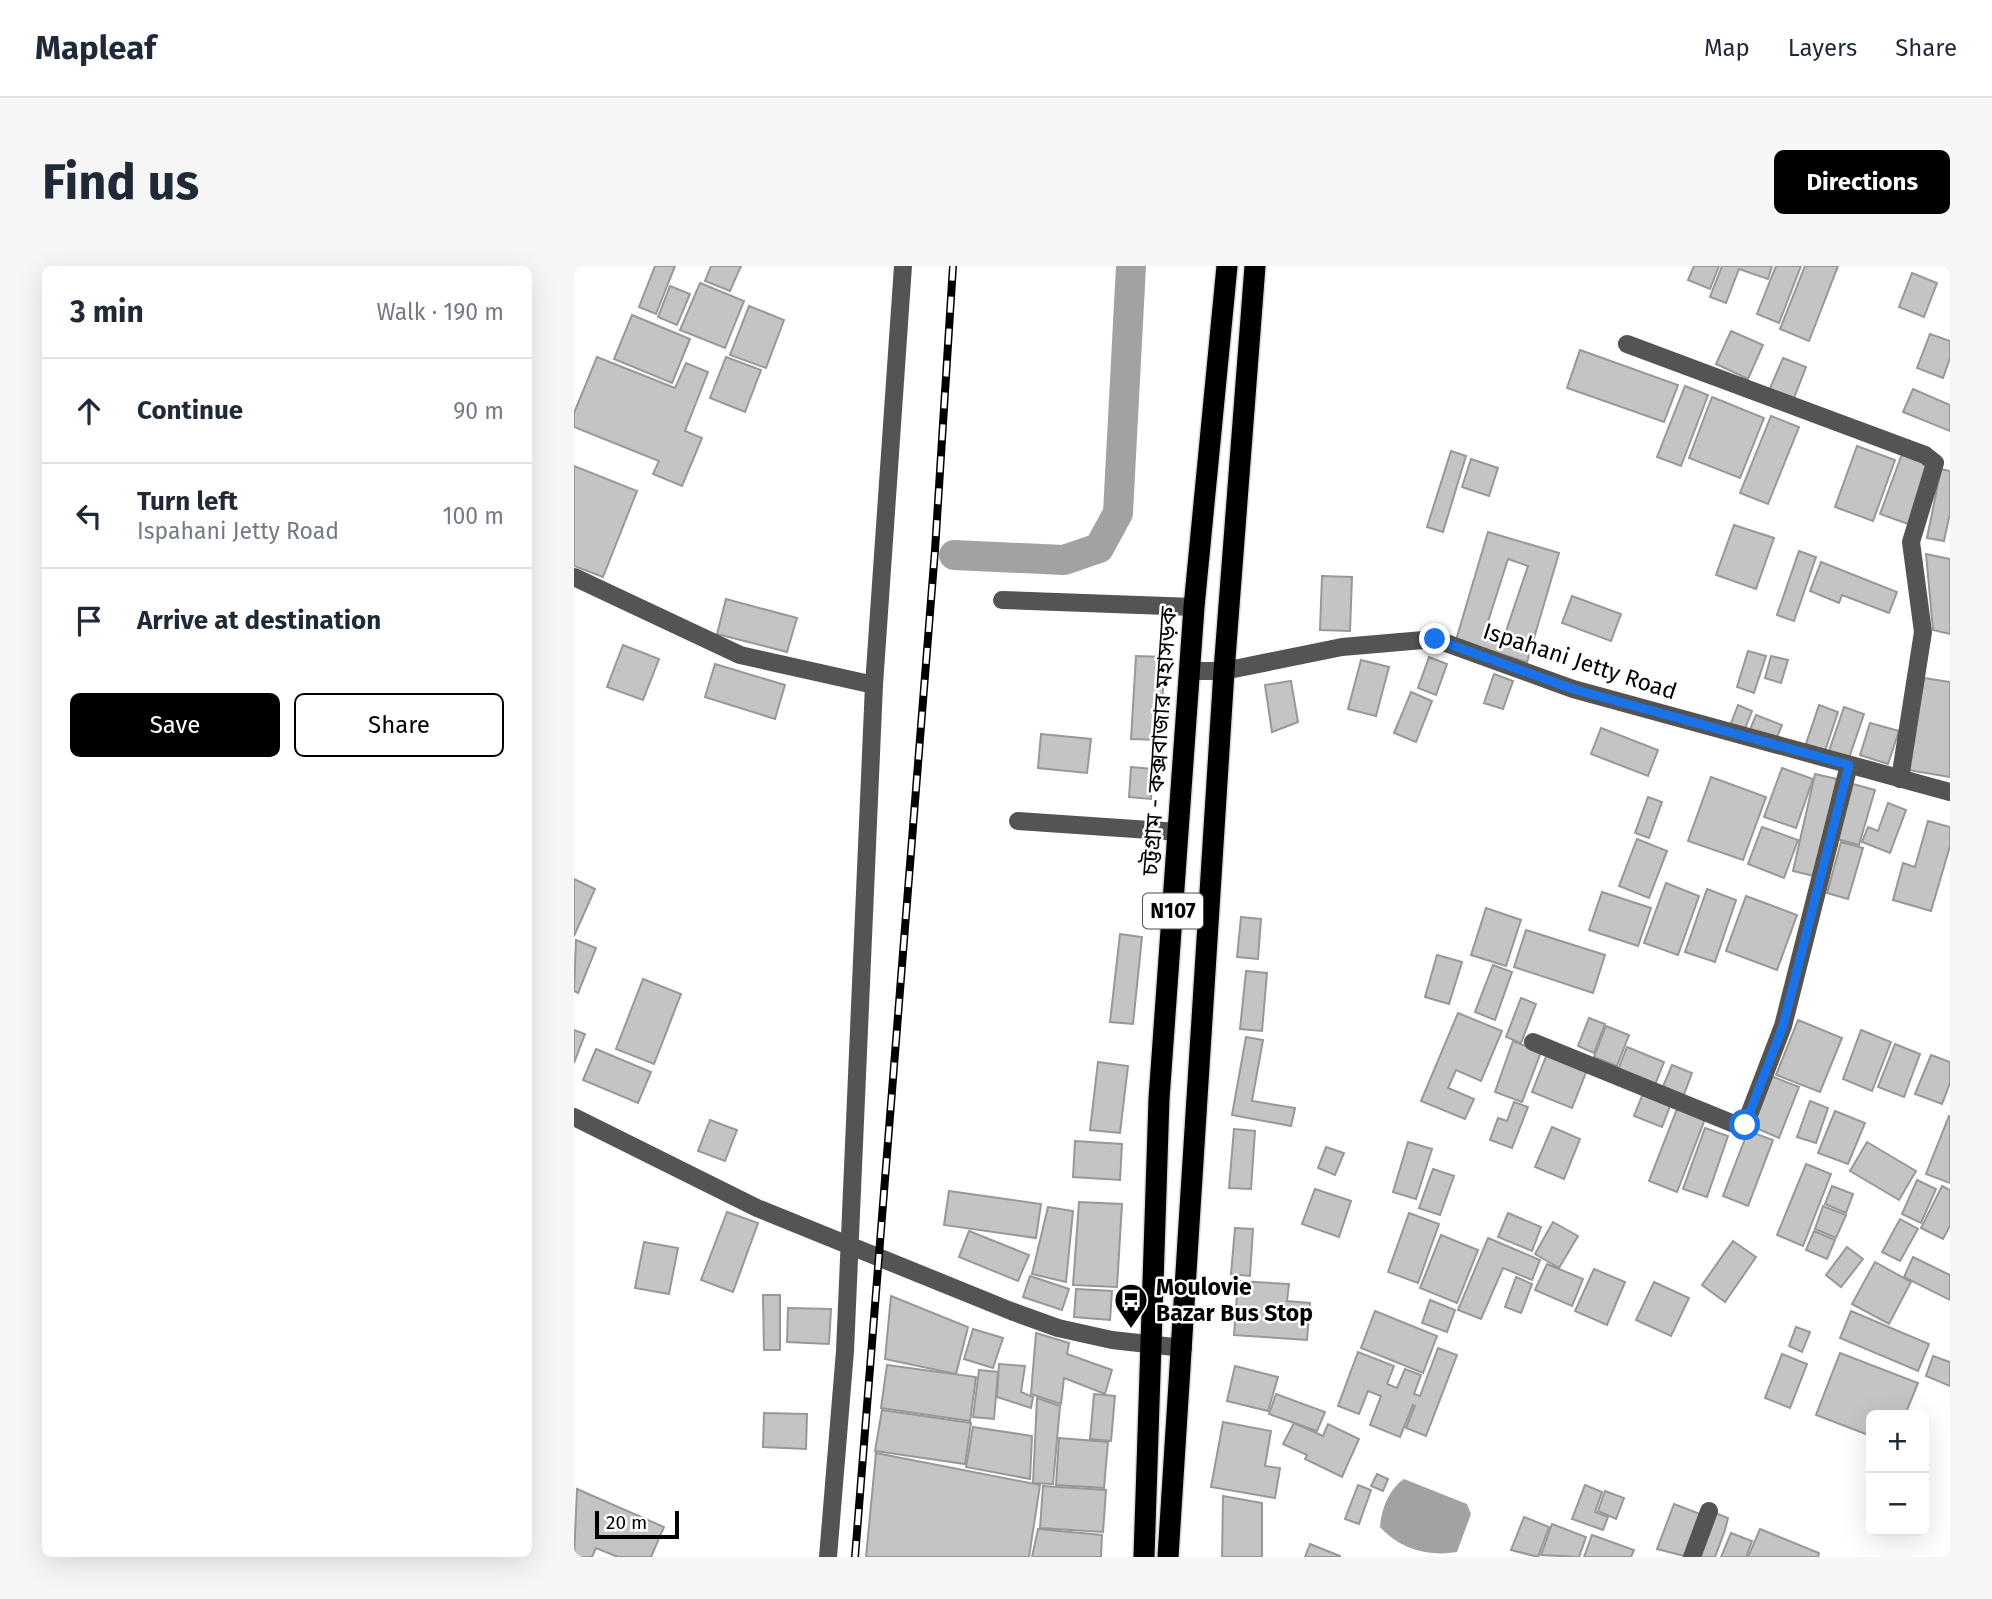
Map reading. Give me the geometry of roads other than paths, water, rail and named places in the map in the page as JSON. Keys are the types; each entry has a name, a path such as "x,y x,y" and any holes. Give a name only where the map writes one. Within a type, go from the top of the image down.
{"highway":[{"name":"চট্টগ্রাম - কক্সবাজার মহাসড়ক","path":"1144,1557 1159,1099 1194,607 1227,266"},
{"name":"N107","path":"1168,1557 1224,671 1255,266"}],"street":[{"path":"828,1557 845,1351 874,685 903,266"},
{"path":"1627,344 1925,456 1935,463 1912,542 1923,632 1900,779"},
{"path":"574,577 740,655 874,685"},
{"path":"1002,600 1194,607"},
{"name":"Ispahani Jetty Road","path":"1190,671 1224,671 1342,647 1435,639 1573,689 1950,792"},
{"path":"1533,1041 1744,1128 1783,1026 1849,765"},
{"path":"1018,821 1179,832"},
{"path":"574,1117 757,1208 849,1248 878,1255 1058,1328 1150,1346 1183,1348"},
{"path":"1692,1557 1709,1511"}],"waterway":[{"path":"954,555 1064,560 1099,548 1118,513 1131,266"}],"railway":[{"path":"855,1557 935,550 953,266"}],"place":[{"name":"Moulovie Bazar Bus Stop","path":"1131,1330"}]}
